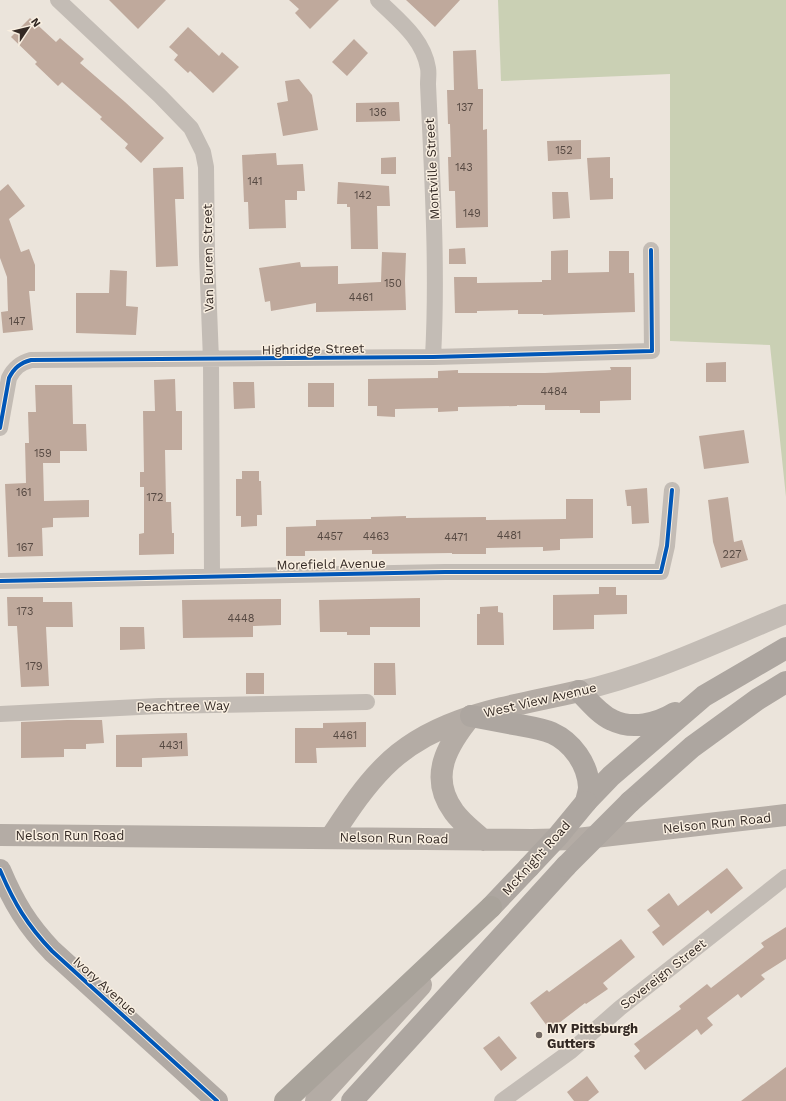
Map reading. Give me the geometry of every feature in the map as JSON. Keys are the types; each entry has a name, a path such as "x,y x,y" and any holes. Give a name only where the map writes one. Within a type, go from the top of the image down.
{"highway":[{"name":"McKnight Road","path":"491,907 558,836 586,802 611,776 704,696 786,648"},
{"name":"McKnight Road","path":"352,1101 566,866 630,802 692,747 786,682"},
{"path":"579,691 601,713 611,720 623,724 636,725 665,719 704,696"},
{"path":"758,700 786,691"},
{"path":"471,716 541,729 564,740 578,755 587,775 589,788 586,802"},
{"path":"285,1101 491,907"}],"main road":[{"name":"West View Avenue","path":"331,837 371,782 384,767 394,758 434,731 471,716 579,691"},
{"path":"471,716 457,733 449,746 444,759 442,787 454,812 463,823 483,840"},
{"name":"Nelson Run Road","path":"0,835 331,837 483,840 577,839 786,815"},
{"name":"Ivory Avenue","path":"0,870 8,889 28,923 52,951 215,1099"},
{"name":"McKnight Road","path":"316,1101 491,907"}],"street":[{"name":"Van Buren Street","path":"58,0 160,96 191,128 200,146 206,167 207,256 211,360 212,576"},
{"name":"Montville Street","path":"378,0 408,29 419,42 428,69 436,247 434,357"},
{"name":"Highridge Street","path":"0,428 9,378 13,371 24,362 31,360 211,360 434,357 652,351 650,250"},
{"name":"Morefield Avenue","path":"0,581 445,572 661,572 667,546 672,490"},
{"name":"West View Avenue","path":"579,691 601,686 651,670 786,614"},
{"name":"Peachtree Way","path":"0,714 159,706 367,702"},
{"name":"Sovereign Street","path":"502,1101 571,1051 620,1008 786,877"}],"green space":[{"path":"498,0 786,0 786,497 770,345 670,341 670,74 501,81"}],"building":[{"path":"109,0 166,0 138,29"},
{"path":"289,0 339,0 310,29 295,13 299,9"},
{"path":"406,0 460,0 435,27"},
{"path":"30,18 56,42 60,38 84,59 80,63 164,138 141,163 125,148 128,144 100,119 102,117 62,82 58,86 35,64 37,62 11,37"},
{"path":"188,27 219,56 222,52 239,67 213,93 190,71 188,73 174,60 178,55 169,47"},
{"path":"354,39 368,53 347,76 332,62"},
{"path":"476,50 478,89 483,89 483,130 487,129 488,227 456,228 455,191 449,191 448,157 451,157 447,90 454,90 453,51"},
{"path":"299,79 312,95 318,130 283,136 277,103 288,101 285,81"},
{"path":"399,102 400,121 356,122 356,103"},
{"path":"581,140 581,159 548,161 547,141"},
{"path":"276,153 277,165 303,164 305,191 297,191 297,200 285,200 286,228 249,229 248,202 244,202 242,155"},
{"path":"396,157 396,174 381,174 381,158"},
{"path":"610,157 610,178 613,178 613,199 590,200 587,158"},
{"path":"183,167 184,199 175,199 178,266 156,267 153,168"},
{"path":"338,182 389,186 390,206 377,206 378,249 351,249 350,207 347,207 347,204 337,204"},
{"path":"8,184 25,206 9,219 21,252 29,249 35,265 35,291 29,291 33,330 3,333 1,312 8,311 7,277 0,258 0,191"},
{"path":"552,192 568,192 570,218 553,219"},
{"path":"465,248 466,264 449,264 449,249"},
{"path":"568,250 568,273 609,272 609,251 629,251 629,273 634,273 635,312 543,315 518,314 518,310 455,313 454,277 477,277 477,283 542,282 542,280 551,280 551,251"},
{"path":"382,252 406,253 406,310 316,312 316,303 271,311 270,301 265,302 259,268 300,262 301,267 338,266 338,284 381,282"},
{"path":"110,270 127,271 126,306 138,307 136,335 76,333 76,293 109,293"},
{"path":"726,362 726,382 706,382 706,363"},
{"path":"610,367 631,367 631,400 600,401 600,413 580,413 580,410 545,410 545,405 517,405 458,407 458,411 438,412 438,408 395,409 395,417 377,416 377,406 368,406 368,379 438,378 438,371 458,370 458,373 545,373 611,370"},
{"path":"175,379 176,411 182,411 182,450 165,450 166,502 171,502 172,533 174,533 174,554 139,555 139,534 144,533 144,487 140,487 140,472 144,472 143,411 155,411 154,380"},
{"path":"233,382 254,382 255,408 234,409"},
{"path":"308,383 334,383 334,407 308,407"},
{"path":"35,385 72,385 73,424 86,424 87,451 60,451 60,463 43,463 44,501 89,500 89,517 53,518 53,527 42,528 43,556 8,557 5,484 26,483 25,443 29,443 28,412 36,412"},
{"path":"744,430 749,463 704,469 699,436"},
{"path":"242,471 259,471 259,481 261,481 262,515 257,515 257,526 241,527 241,516 236,516 236,479 242,479"},
{"path":"647,488 649,523 632,524 631,506 627,506 625,490"},
{"path":"728,497 734,542 742,540 748,560 721,568 713,542 708,500"},
{"path":"566,499 593,499 593,538 560,539 560,550 543,551 543,547 486,548 486,554 372,554 372,550 305,551 305,556 286,556 286,527 316,526 316,520 371,519 371,517 406,516 406,518 486,517 486,520 566,519"},
{"path":"599,587 616,587 616,595 627,595 627,614 594,615 594,629 553,630 553,595 599,594"},
{"path":"7,597 43,597 43,602 72,602 73,627 46,627 49,686 21,687 17,626 8,626"},
{"path":"420,598 420,627 370,627 370,635 347,635 347,632 320,632 319,600"},
{"path":"281,599 281,625 253,626 253,637 183,638 182,600"},
{"path":"498,606 498,612 503,613 504,645 477,645 477,614 480,614 480,607"},
{"path":"120,627 144,627 145,649 120,650"},
{"path":"374,663 395,663 396,695 374,695"},
{"path":"246,673 264,673 264,694 246,694"},
{"path":"102,720 104,743 86,744 86,749 64,749 64,757 21,758 21,722"},
{"path":"366,722 366,747 316,748 317,763 295,763 295,728 323,728 323,723"},
{"path":"187,733 188,756 142,758 142,767 116,767 116,735"},
{"path":"727,868 743,888 711,914 708,910 663,946 652,932 660,926 647,910 669,893 678,906"},
{"path":"786,927 786,959 761,975 765,979 741,998 738,994 707,1018 713,1025 701,1035 697,1029 645,1070 634,1056 640,1051 634,1044 681,1009 679,1006 707,984 711,988 764,947 761,943"},
{"path":"621,939 635,957 603,983 608,989 586,1004 585,1003 550,1030 530,1003 547,990 549,992"},
{"path":"499,1036 517,1058 501,1071 483,1048"},
{"path":"786,1067 786,1101 741,1101"},
{"path":"587,1076 599,1092 588,1101 574,1101 567,1092"}],"cycle path":[{"path":"0,428 9,378 18,366 31,360 433,357 652,351 651,250"},
{"path":"0,581 445,572 661,572 667,546 672,490"},
{"path":"0,870 28,923 52,951 217,1101"}],"place":[{"name":"MY Pittsburgh Gutters","path":"539,1035"}]}
